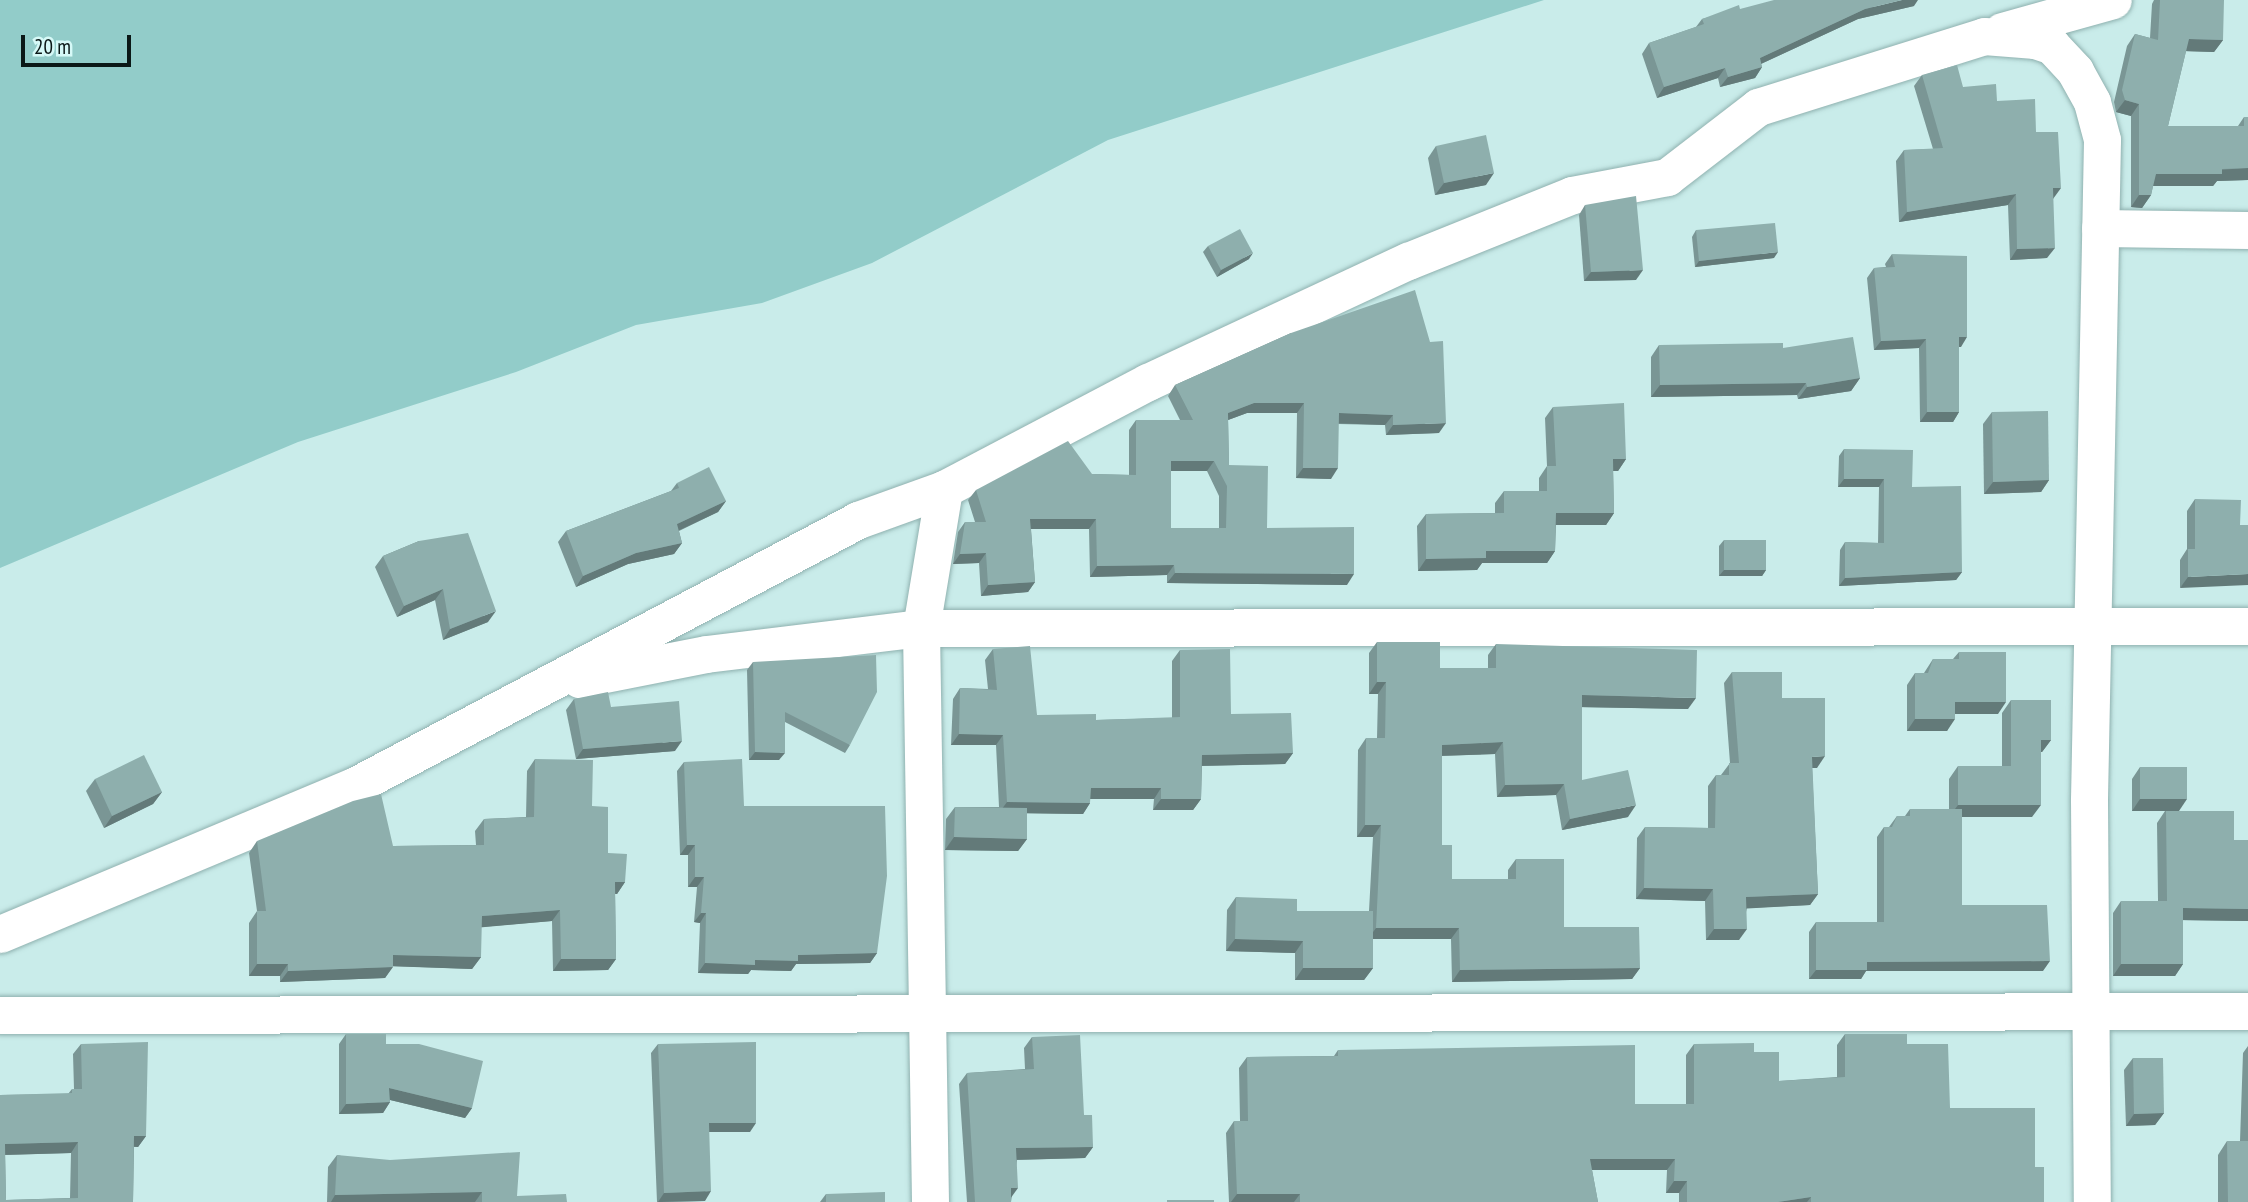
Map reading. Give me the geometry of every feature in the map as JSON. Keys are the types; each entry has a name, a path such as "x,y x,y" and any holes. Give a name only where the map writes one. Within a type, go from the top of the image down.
{"street":[{"path":"0,934 354,786 858,520 944,489 1148,382 1408,261 1572,195 1667,177 1758,107 1984,36 2113,0"},
{"path":"1984,36 2035,40 2052,46 2075,71 2092,102 2102,140 2092,625 2092,1202"},
{"path":"2100,228 2248,230"},
{"path":"930,1202 921,628 944,489"},
{"path":"547,685 706,654 921,628 2248,626"},
{"path":"0,1015 2248,1011"}],"shaded area":[{"path":"0,0 1544,0 1108,140 872,263 762,303 636,325 516,372 298,442 0,568"}],"building":[{"path":"1774,0 1902,0 1865,9 1760,58 1762,67 1728,77 1725,68 1664,87 1649,43 1704,24 1702,19 1739,5 1740,9"},
{"path":"2160,0 2224,0 2223,40 2189,39 2168,126 2244,126 2244,117 2248,117 2248,168 2222,169 2222,174 2156,174 2151,195 2139,195 2139,104 2125,100 2122,90 2135,34 2158,40"},
{"path":"1957,65 1963,87 1996,84 1997,101 2035,99 2036,132 2058,132 2061,188 2053,188 2055,248 2017,249 2016,194 1907,212 1904,150 1943,148 1922,75"},
{"path":"1486,135 1494,173 1444,183 1436,146"},
{"path":"1636,196 1643,270 1591,272 1585,205"},
{"path":"1775,223 1778,252 1699,261 1696,230"},
{"path":"1240,229 1253,253 1221,270 1208,246"},
{"path":"1892,254 1967,256 1967,337 1959,337 1959,412 1927,412 1926,339 1881,341 1874,268 1895,267"},
{"path":"1415,290 1430,342 1443,341 1446,423 1393,425 1393,415 1339,413 1338,468 1303,468 1304,403 1254,403 1228,413 1229,465 1268,466 1267,528 1354,527 1354,574 1175,573 1174,565 1097,566 1096,519 1030,519 1035,582 988,585 986,553 960,554 965,522 986,522 976,490 1068,441 1092,474 1136,475 1136,420 1193,420 1175,385 1291,333","holes":["1171,461 1214,461 1227,486 1226,528 1171,528"]},
{"path":"1853,337 1860,378 1807,387 1806,383 1660,385 1659,345 1783,343 1783,348"},
{"path":"1624,403 1626,459 1613,459 1614,513 1556,513 1555,551 1486,551 1486,558 1426,559 1426,514 1504,513 1504,491 1547,491 1547,466 1556,466 1553,407"},
{"path":"2048,411 2049,480 1993,482 1992,412"},
{"path":"1844,449 1913,450 1912,487 1961,486 1962,572 1845,578 1845,542 1884,543 1884,479 1844,479"},
{"path":"709,467 726,501 677,524 682,543 636,553 583,576 566,531 679,488 677,483"},
{"path":"2195,499 2241,500 2240,525 2248,525 2248,574 2188,577 2188,549 2195,549"},
{"path":"468,533 496,611 450,629 443,589 404,606 383,556 419,541"},
{"path":"1724,540 1766,540 1766,570 1724,570"},
{"path":"1377,642 1440,642 1440,668 1496,668 1496,644 1697,650 1696,698 1582,695 1582,780 1628,770 1636,805 1570,819 1564,784 1505,785 1503,742 1442,745 1442,845 1452,845 1452,879 1516,879 1516,859 1564,859 1564,927 1639,927 1640,968 1460,970 1459,928 1376,928 1381,825 1365,825 1366,738 1385,738 1386,682 1377,682"},
{"path":"1030,646 1037,715 1096,714 1096,720 1180,717 1180,650 1230,649 1231,714 1291,713 1293,753 1202,755 1201,799 1161,799 1161,788 1091,788 1090,803 1007,802 1003,735 959,734 960,688 997,690 993,649"},
{"path":"1959,652 2006,652 2006,702 1955,702 1955,719 1915,719 1915,673 1928,673 1933,659 1959,659"},
{"path":"876,655 877,692 850,745 785,712 785,753 755,752 753,662"},
{"path":"1732,672 1782,672 1782,698 1825,698 1825,756 1812,757 1818,894 1746,897 1747,929 1714,929 1713,889 1644,888 1645,827 1715,828 1716,775 1729,775 1729,763 1739,763"},
{"path":"608,692 611,707 679,701 682,741 583,749 574,699"},
{"path":"2011,700 2051,700 2051,740 2041,740 2041,805 1958,805 1958,766 2011,766"},
{"path":"144,755 162,792 112,816 95,779"},
{"path":"535,759 593,760 592,806 608,807 608,853 627,854 625,882 615,882 616,959 561,959 560,910 482,916 481,957 393,955 393,967 288,971 288,964 257,964 257,911 266,911 257,841 353,801 381,794 393,846 484,845 484,819 534,817"},
{"path":"742,759 744,806 885,806 887,876 877,953 798,955 798,961 755,960 755,965 705,963 706,913 701,913 704,877 695,877 695,845 687,845 684,762"},
{"path":"2140,767 2187,767 2187,799 2140,799"},
{"path":"955,807 1027,808 1027,839 954,837"},
{"path":"1910,809 1962,809 1962,905 2047,905 2050,961 1867,962 1867,970 1816,970 1816,922 1884,922 1884,827 1892,827 1897,816 1910,816"},
{"path":"2166,811 2234,811 2234,840 2248,840 2248,909 2183,908 2183,964 2121,964 2121,901 2167,901"},
{"path":"1236,897 1297,899 1297,911 1373,911 1373,968 1303,968 1303,941 1235,939"},
{"path":"346,1034 386,1034 386,1044 419,1044 483,1061 472,1108 389,1088 390,1102 346,1104"},
{"path":"1845,1034 1907,1034 1907,1044 1948,1044 1950,1108 2035,1108 2035,1167 2044,1167 2044,1202 1811,1202 1811,1197 1778,1202 1687,1202 1687,1181 1674,1181 1675,1159 1590,1159 1598,1202 1300,1202 1300,1194 1237,1194 1234,1121 1248,1121 1247,1057 1338,1056 1338,1050 1635,1045 1635,1104 1694,1104 1694,1044 1754,1043 1754,1052 1779,1052 1779,1081 1845,1077"},
{"path":"1080,1035 1084,1115 1092,1115 1093,1147 1016,1148 1018,1188 1011,1188 1011,1202 975,1202 967,1073 1034,1069 1032,1037"},
{"path":"148,1042 146,1136 134,1136 133,1202 0,1202 0,1095 72,1093 72,1089 82,1089 81,1044","holes":["78,1142 78,1198 6,1200 5,1144"]},
{"path":"756,1042 756,1123 709,1123 711,1191 664,1193 658,1044"},
{"path":"2133,1058 2163,1058 2164,1113 2134,1114"},
{"path":"2227,1141 2248,1141 2248,1202 2228,1202"},
{"path":"520,1152 517,1196 566,1194 567,1202 482,1202 482,1192 335,1195 337,1155 390,1160"},
{"path":"885,1192 885,1202 826,1202 826,1194"},
{"path":"1214,1200 1214,1202 1167,1202"}]}
